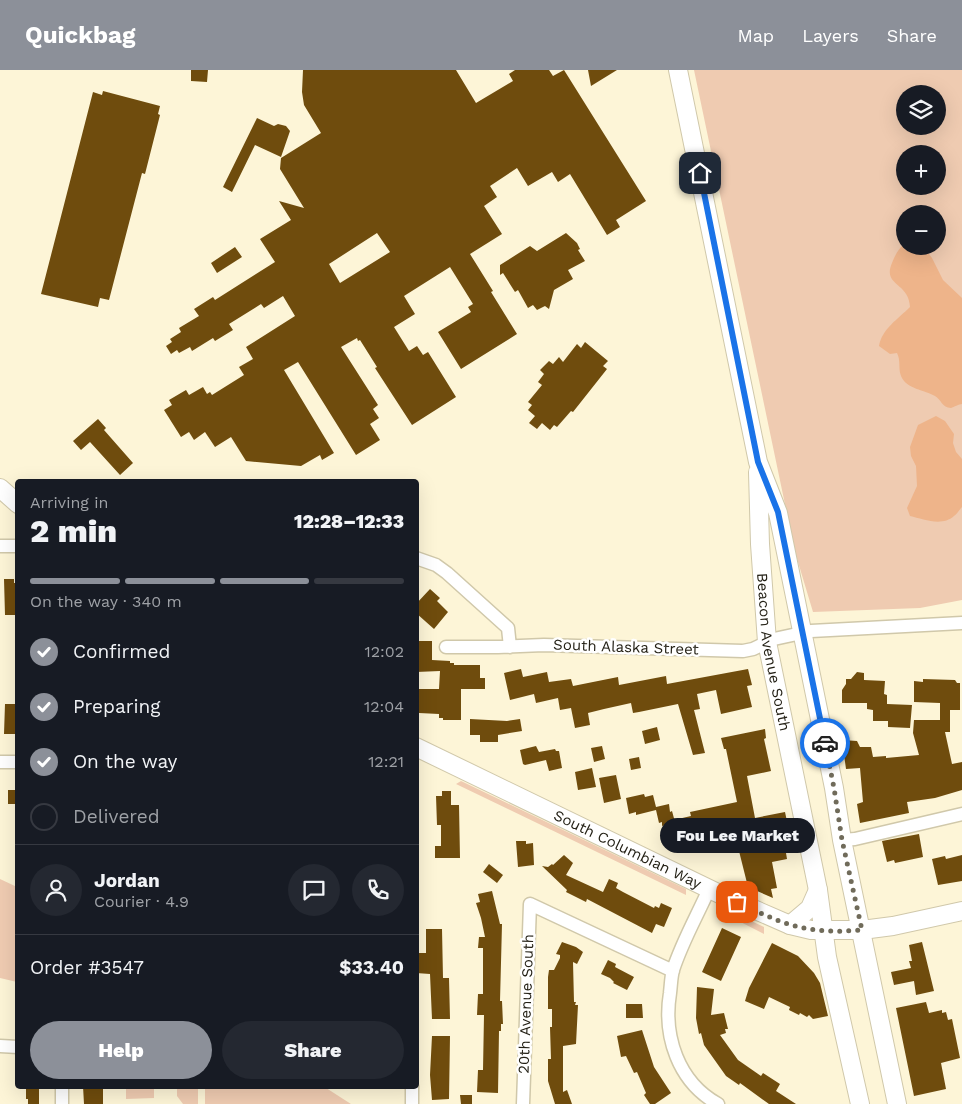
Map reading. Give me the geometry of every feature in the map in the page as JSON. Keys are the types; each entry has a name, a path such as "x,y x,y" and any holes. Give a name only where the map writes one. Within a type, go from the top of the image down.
{"main road":[{"name":"Beacon Avenue South","path":"678,70 758,462 760,544 767,642 818,890 827,957 860,1104"},
{"name":"Beacon Avenue South","path":"758,462 778,512 834,788 842,840 897,1104"},
{"path":"0,488 15,501"},
{"name":"South Columbian Way","path":"419,749 709,889 790,925 806,929 862,930 893,926 962,911"},
{"path":"790,925 810,908 818,890"}],"street":[{"path":"0,546 15,546"},
{"path":"419,559 436,565 447,573 508,628 510,647"},
{"name":"South Alaska Street","path":"446,647 544,645 743,650 753,649 774,639 802,632 826,629 962,623"},
{"path":"0,762 15,762"},
{"path":"842,840 855,839 962,814"},
{"path":"709,889 673,971 667,1013 675,1054 682,1070 694,1087 718,1104"},
{"name":"20th Avenue South","path":"523,1104 530,904 673,971"},
{"path":"0,1046 15,1046"},
{"path":"62,1089 62,1104"},
{"path":"412,1089 412,1104"}],"shaded area":[{"path":"694,70 962,70 962,600 920,608 813,612 795,552"},
{"path":"896,254 930,255 943,280 962,298 962,404 948,408 937,397 907,384 901,376 897,353 890,354 879,346 883,334 910,307 909,299 890,276"},
{"path":"936,416 945,421 954,434 953,443 956,452 962,459 962,507 949,519 938,522 910,516 907,508 917,486 916,466 911,456 910,447 918,425"},
{"path":"461,781 686,889 686,895 456,784"},
{"path":"0,879 15,886 15,982 0,978"},
{"path":"728,910 764,927 764,934 725,914"},
{"path":"126,1089 154,1089 154,1098 126,1099"},
{"path":"177,1089 198,1089 198,1104 183,1104 177,1096"},
{"path":"205,1089 328,1089 351,1104 205,1104"}],"building":[{"path":"191,70 208,70 207,82 191,81"},
{"path":"303,70 456,70 476,103 513,81 509,74 515,70 549,70 553,76 564,70 646,201 616,220 620,227 607,235 570,174 558,182 552,172 528,186 517,168 490,186 497,197 484,206 502,234 470,254 517,334 461,369 438,332 471,312 468,307 473,304 450,267 404,296 415,314 394,327 409,351 417,346 423,355 428,352 456,397 412,425 375,368 377,367 360,340 358,341 357,338 341,347 378,405 373,409 379,418 370,424 380,440 356,455 298,362 284,370 334,453 322,460 320,455 301,466 246,461 231,437 215,447 205,432 194,440 189,432 181,437 164,410 172,405 169,400 186,390 189,395 203,387 207,394 210,392 212,395 244,375 239,367 253,359 246,347 295,316 283,296 264,308 261,304 229,324 233,330 215,341 213,338 192,351 190,347 179,353 177,350 171,354 166,346 172,342 170,339 181,332 179,328 199,316 194,309 213,297 215,300 275,262 260,239 291,220 279,201 304,208 280,169 281,158 321,133 304,105 302,92","holes":["377,233 390,252 340,283 329,264"]},
{"path":"588,70 617,70 591,86"},
{"path":"103,91 160,106 158,114 160,115 145,174 142,173 109,300 100,298 98,307 41,294 93,92 102,95"},
{"path":"257,118 274,126 278,124 286,126 290,131 281,157 255,145 232,192 223,187"},
{"path":"566,233 577,243 580,249 578,250 585,261 568,270 573,279 554,290 549,309 545,306 537,310 533,305 528,308 518,290 515,292 503,273 500,275 500,265 530,246 537,251"},
{"path":"235,247 242,257 217,273 211,263"},
{"path":"585,342 608,361 603,366 607,369 573,412 571,411 557,427 554,425 550,430 542,423 537,429 529,423 535,416 528,410 532,405 528,402 542,385 538,382 544,374 540,370 549,361 553,364 559,357 563,362 577,344 581,348"},
{"path":"98,419 106,428 104,430 133,463 120,475 90,442 81,450 73,441"},
{"path":"4,579 14,579 15,615 5,615"},
{"path":"430,589 440,598 437,601 448,612 434,629 419,616 419,601"},
{"path":"419,641 432,641 432,660 450,661 454,665 480,665 480,678 485,678 485,689 461,689 461,720 443,720 443,718 439,718 439,714 419,713 419,689 439,689 440,671 419,672"},
{"path":"521,669 523,677 547,672 549,682 571,679 573,686 618,677 619,685 666,676 667,684 748,669 752,685 747,686 752,707 721,714 716,690 697,694 700,709 694,710 705,753 693,755 678,704 633,713 631,703 604,709 588,713 590,725 575,728 571,708 560,710 558,698 536,703 534,694 510,700 504,673"},
{"path":"857,672 864,673 864,680 885,681 884,694 887,695 887,704 912,705 910,728 888,727 888,721 873,721 873,710 867,709 867,703 842,703 842,690 846,684 846,679 851,679"},
{"path":"923,679 955,680 957,683 960,683 960,710 950,710 950,732 945,732 952,764 962,762 962,790 935,798 907,802 909,813 860,823 857,804 863,802 860,768 846,769 842,740 857,741 860,747 871,747 873,757 886,756 886,758 919,755 913,733 914,720 940,720 940,703 914,702 914,681 923,682"},
{"path":"5,704 15,704 15,734 4,734"},
{"path":"470,719 507,721 520,719 522,731 498,735 498,742 480,742 480,735 470,735"},
{"path":"657,727 660,740 645,744 642,731"},
{"path":"765,729 766,738 764,739 771,771 747,776 755,818 785,812 792,845 788,845 790,852 786,853 787,859 772,862 777,888 771,889 773,898 748,887 738,847 714,852 710,833 683,839 678,819 691,816 690,812 737,802 726,749 724,749 721,738"},
{"path":"536,746 539,752 555,749 559,751 562,768 549,771 546,760 523,764 520,750"},
{"path":"602,746 605,759 594,762 591,748"},
{"path":"639,757 641,768 631,770 629,759"},
{"path":"592,768 596,787 578,790 575,772"},
{"path":"616,775 621,799 604,803 599,778"},
{"path":"8,790 15,790 15,804 8,804"},
{"path":"442,791 451,791 451,805 459,805 460,858 435,858 435,846 441,846 441,825 437,825 436,796 442,796"},
{"path":"644,794 645,797 653,795 656,807 669,804 670,812 672,811 675,822 662,826 662,822 659,823 656,810 636,815 636,812 629,814 626,798"},
{"path":"919,834 923,857 895,863 894,860 887,862 882,841"},
{"path":"516,841 526,841 526,844 533,843 534,865 518,867"},
{"path":"564,855 573,863 566,875 603,892 609,879 618,883 616,888 654,908 655,906 659,908 661,903 672,908 664,927 656,924 652,933 587,899 586,902 566,892 567,890 542,866 548,867 553,865"},
{"path":"962,855 962,881 938,885 932,859 945,856 946,859"},
{"path":"489,864 503,875 497,883 483,872"},
{"path":"492,891 500,924 502,924 500,1001 502,1001 503,1024 501,1024 501,1031 499,1031 498,1093 477,1092 478,1070 483,1070 484,1015 477,1015 478,994 483,994 483,948 478,948 479,937 485,937 476,903 480,902 478,894"},
{"path":"722,928 741,937 721,981 702,972"},
{"path":"426,929 442,929 443,978 449,978 450,1019 432,1019 430,974 419,973 419,953 426,953"},
{"path":"562,942 576,947 583,952 577,964 573,962 574,1002 576,1002 575,1005 578,1005 576,1044 563,1046 563,1092 567,1090 572,1104 555,1104 548,1081 548,1059 551,1059 550,1027 552,1027 552,1009 548,1009 548,977 549,970 554,970 560,958 560,955 556,954"},
{"path":"922,942 934,991 916,995 914,981 894,985 891,972 911,968 909,961 912,961 909,945"},
{"path":"772,943 798,956 814,973 820,983 828,1016 813,1019 809,1015 807,1017 800,1013 799,1015 789,1010 790,1007 769,997 764,1009 745,1001 749,988"},
{"path":"608,960 616,964 615,967 634,977 627,990 601,974"},
{"path":"697,987 714,989 711,1015 724,1013 728,1029 725,1029 726,1033 720,1035 738,1060 761,1076 763,1073 780,1084 776,1091 796,1104 769,1104 740,1083 739,1085 726,1076 704,1045 701,1033 699,1034 696,1018"},
{"path":"926,1002 929,1013 942,1010 942,1013 946,1012 948,1020 952,1019 960,1058 941,1063 946,1089 914,1096 896,1008"},
{"path":"626,1004 642,1004 643,1018 626,1018"},
{"path":"642,1030 654,1067 671,1093 655,1104 650,1104 644,1095 646,1093 637,1072 634,1073 626,1056 621,1057 617,1036"},
{"path":"432,1036 450,1036 449,1099 432,1100 430,1075"},
{"path":"26,1089 39,1089 39,1104 28,1104 28,1099 26,1099"},
{"path":"83,1089 103,1089 103,1104 84,1104"},
{"path":"460,1095 472,1095 472,1104 461,1104"}],"way so far":[{"path":"737,902 784,923 806,929 832,931 862,930 842,840 825,743"}],"place":[{"name":"Fou Lee Market","path":"737,902"}],"route":[{"path":"700,173 758,462 778,512 825,743"}]}
